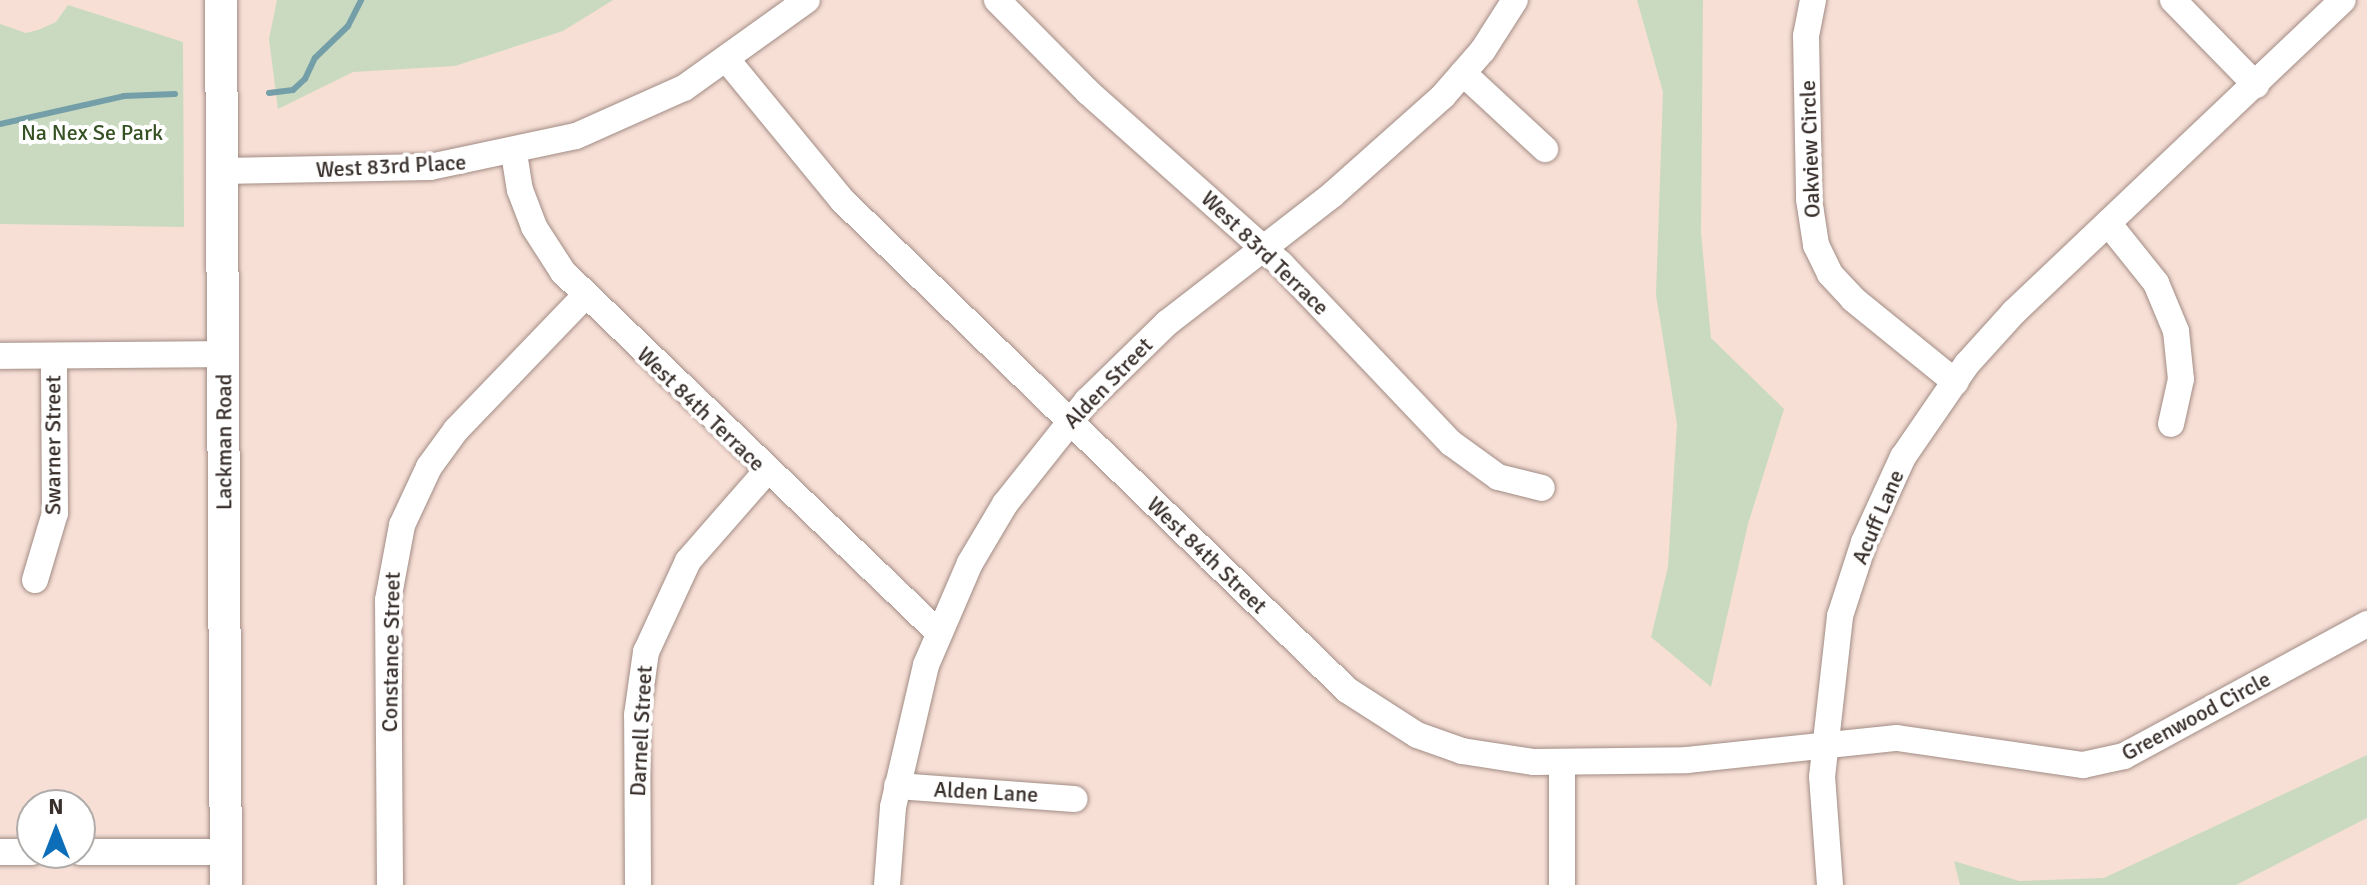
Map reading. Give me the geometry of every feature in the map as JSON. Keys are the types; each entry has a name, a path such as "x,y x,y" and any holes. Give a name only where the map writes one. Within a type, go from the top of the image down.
{"main road":[{"name":"Lackman Road","path":"221,0 226,885"}],"street":[{"name":"West 83rd Place","path":"222,171 430,167 514,153 576,136 637,111 728,61 807,0"},
{"name":"West 83rd Terrace","path":"997,0 1088,92 1262,247 1474,464 1521,487 1542,488"},
{"name":"Alden Street","path":"887,885 897,786 909,721 939,633 1005,504 1068,422 1167,323 1332,195 1463,73 1515,0"},
{"name":"Oakview Circle","path":"1813,0 1806,36 1809,199 1816,245 1830,274 1853,299 1955,382"},
{"path":"2173,0 2256,85"},
{"name":"Acuff Lane","path":"1830,885 1823,743 1840,616 1864,542 1903,457 1955,382 2014,312 2343,0"},
{"name":"West 84th Street","path":"728,61 843,201 1347,690 1380,715 1462,751 1508,760 1687,760 1823,743"},
{"path":"1463,73 1545,149"},
{"name":"West 84th Terrace","path":"514,153 520,190 534,227 563,272 766,472 939,633"},
{"path":"2108,223 2156,283 2176,331 2181,379 2171,424"},
{"name":"Constance Street","path":"390,885 388,600 402,525 429,467 456,430 585,296"},
{"path":"0,356 223,354"},
{"name":"Swarner Street","path":"35,580 55,513 54,356"},
{"name":"Darnell Street","path":"638,885 637,715 646,652 688,561 766,472"},
{"name":"Greenwood Circle","path":"1823,743 1897,738 1952,742 2029,760 2083,765 2111,760 2367,624"},
{"path":"1562,762 1562,885"},
{"name":"Alden Lane","path":"897,786 1075,799"},
{"path":"96,852 225,852"}],"green space":[{"path":"277,0 613,0 563,31 455,66 353,72 278,109 269,39"},
{"path":"1637,0 1703,0 1701,233 1711,338 1784,409 1748,524 1711,687 1651,637 1668,567 1677,424 1656,295 1663,92"},
{"name":"Na Nex Se Park","path":"68,5 183,42 184,227 0,224 0,24 26,33 38,30 56,22"},
{"path":"2367,755 2367,818 2236,885 1960,885 1954,861 2019,881 2104,878"}],"waterway":[{"path":"269,93 293,90 305,79 315,58 348,26 361,0"},
{"path":"0,124 124,96 175,94"}]}
